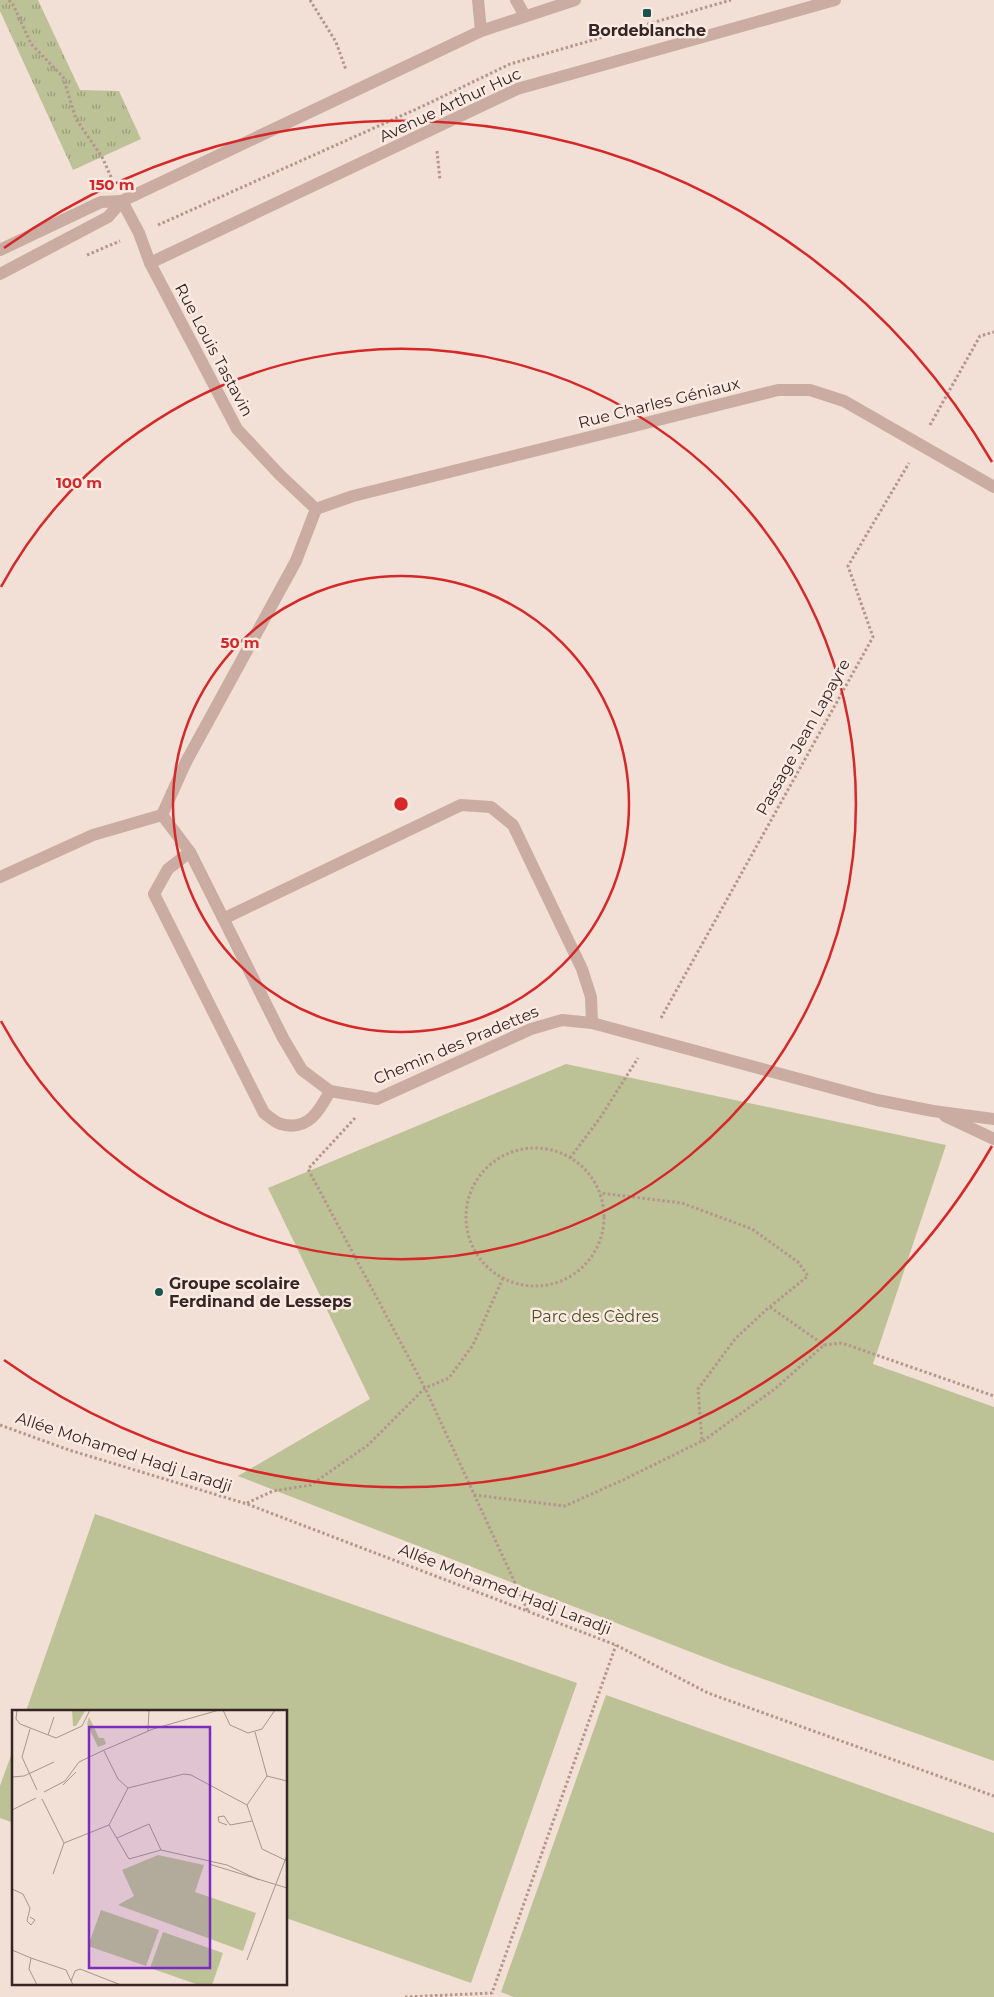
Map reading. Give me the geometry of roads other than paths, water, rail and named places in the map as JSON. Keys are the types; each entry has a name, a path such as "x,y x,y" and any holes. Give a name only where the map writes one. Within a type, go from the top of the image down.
{"street":[{"path":"478,0 481,31"},
{"path":"516,0 525,16"},
{"path":"0,250 101,202 122,201 481,31 575,0"},
{"name":"Avenue Arthur Huc","path":"150,262 517,89 835,0"},
{"path":"0,274 108,217 122,201"},
{"name":"Rue Louis Tastavin","path":"122,201 139,233 150,262 237,429 280,476 316,509"},
{"name":"Rue Charles Géniaux","path":"316,509 353,496 778,390 810,390 844,401 994,487"},
{"path":"0,877 93,835 162,815 186,762 296,561 316,509"},
{"path":"225,918 462,805 490,807 513,825 582,969 591,997 592,1023"},
{"name":"Chemin des Pradettes","path":"162,815 190,852 225,918 283,1038 302,1070 330,1091 376,1099 531,1029 562,1020 592,1023 877,1100 933,1111 994,1118"},
{"path":"190,852 168,869 154,894 264,1113 281,1124 300,1125 317,1114 330,1091"},
{"name":"Chemin des Pradettes","path":"933,1111 994,1139"}],"place":[{"name":"Bordeblanche","path":"647,13"},
{"name":"Groupe scolaire Ferdinand de Lesseps","path":"159,1292"}],"park label":[{"name":"Parc des Cèdres","path":"595,1316"}]}
